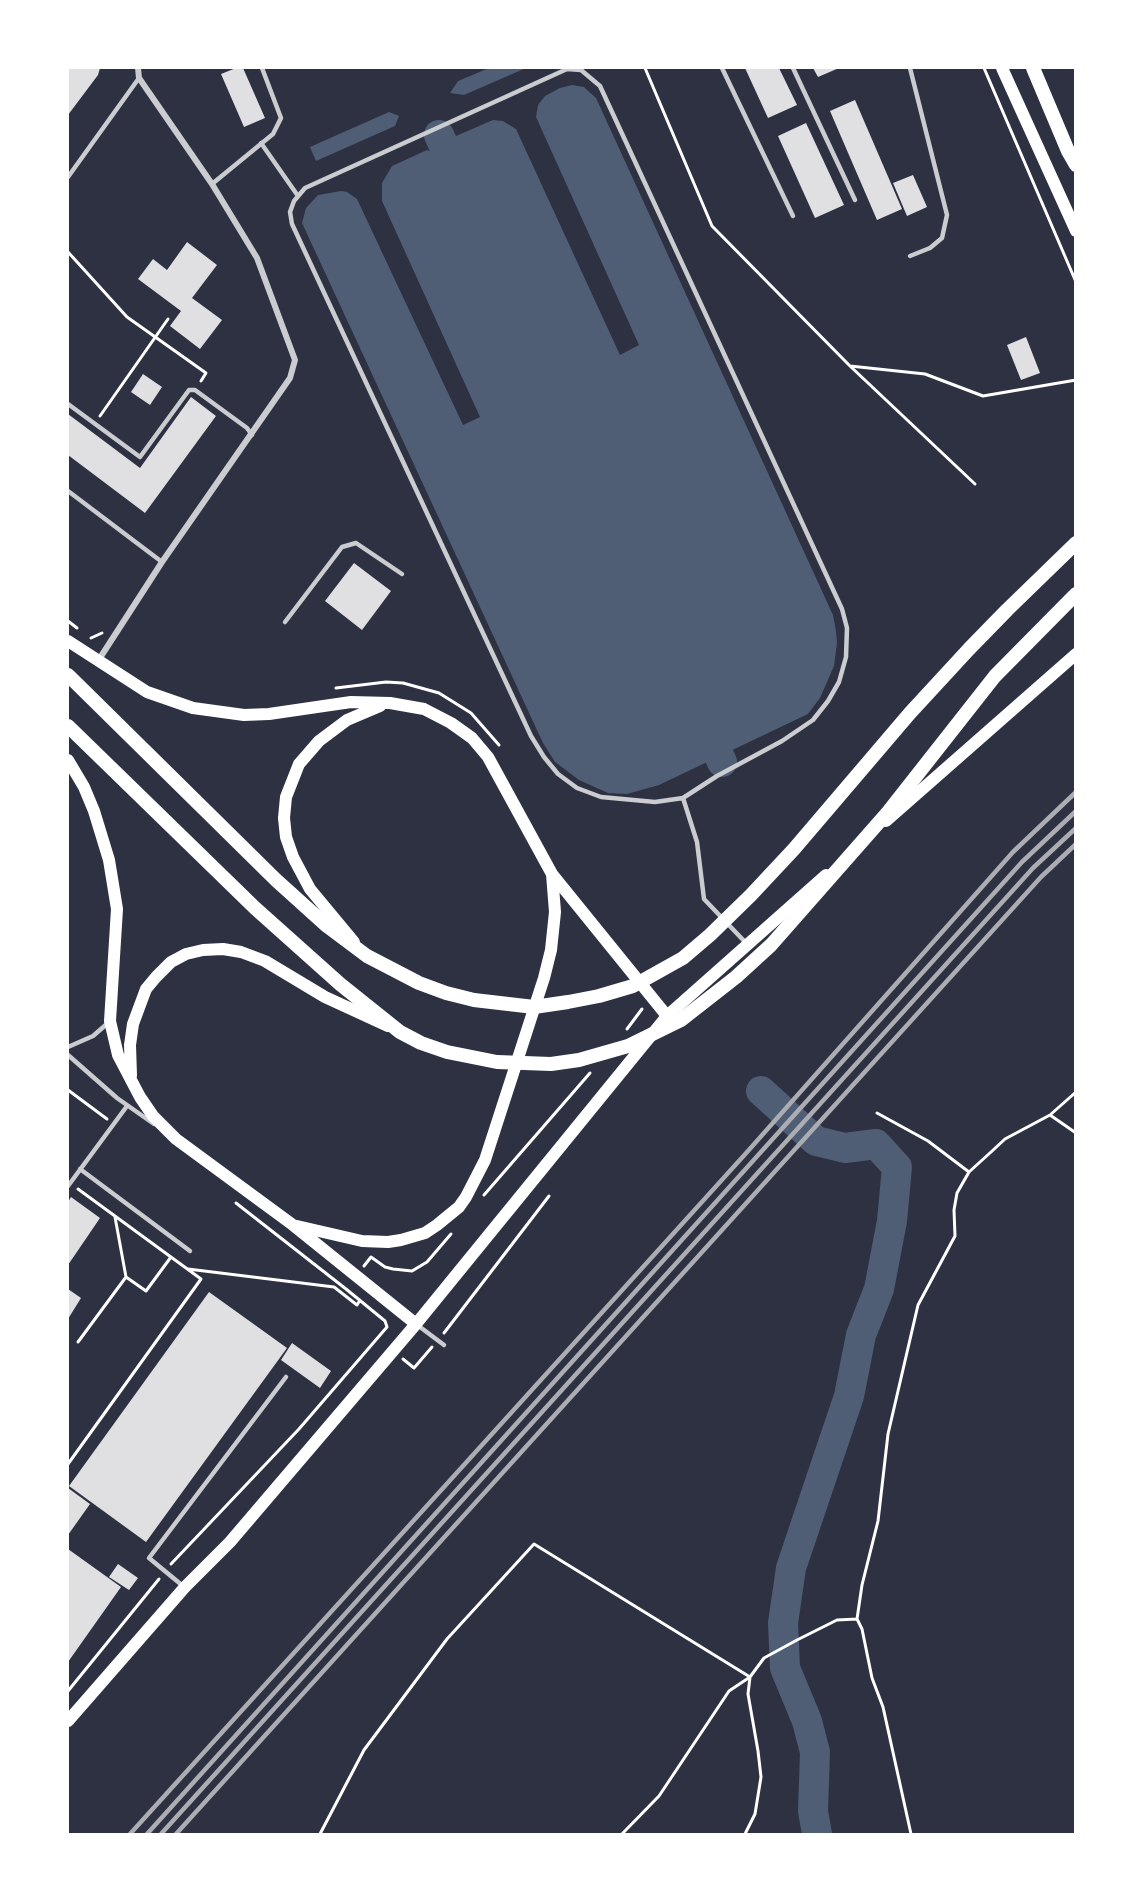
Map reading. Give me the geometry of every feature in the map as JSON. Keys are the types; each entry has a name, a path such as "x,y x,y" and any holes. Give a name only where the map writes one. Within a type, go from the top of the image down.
{"main road":[{"path":"1002,68 1076,231"},
{"path":"1033,68 1076,165"},
{"path":"68,675 276,880 327,926 367,956 419,983 446,993 474,1000 534,1007 599,996 633,986 683,958 710,935 751,895 947,673 1006,610 1076,543"},
{"path":"134,1086 130,1045 133,1024 146,989 171,962 186,954 203,950 223,949 241,952 265,961 325,997 421,1042 447,1052 497,1062 551,1064 579,1060 628,1046 681,1020 705,1003 771,945 801,914 888,812 995,676 1076,594"},
{"path":"68,641 97,662 147,692 193,708 227,714 269,714 351,702 390,703 409,705 439,716 461,729 480,747 497,772 552,874 667,1016"},
{"path":"68,1732 416,1324 667,1016 1076,654"},
{"path":"367,956 310,889 293,857 286,837 285,808 292,780 300,764 319,741 347,720 390,703"},
{"path":"68,726 255,908 340,984 400,1032"},
{"path":"68,760 84,787 94,811 102,833 114,884 117,909 110,1021 118,1055 134,1086 153,1116 176,1139 293,1225 416,1324"},
{"path":"293,1225 362,1241 401,1240 425,1233 459,1207 485,1160 544,978 555,912 552,874"},
{"path":"68,1721 185,1587 222,1550"}],"street":[{"path":"97,662 162,562 290,378 295,360 257,258 212,184 139,78 138,68"}],"lane":[{"path":"212,184 273,134 281,118 262,68"},
{"path":"722,68 793,216"},
{"path":"793,68 855,200"},
{"path":"910,68 946,215 942,238 930,248 910,256"},
{"path":"567,69 581,70 600,86 842,609 848,628 846,657 839,682 813,720 782,741 717,776 683,798 655,802 601,797 577,788 558,774 544,757 526,726 292,224 290,212 294,201 305,188 567,69"},
{"path":"68,177 139,78"},
{"path":"261,143 298,196"},
{"path":"68,404 140,457 189,390 195,390 247,428 252,435"},
{"path":"68,491 162,562"},
{"path":"285,622 342,546 356,543 402,574"},
{"path":"683,798 697,842 704,899 747,945"},
{"path":"68,1047 93,1036 110,1021"},
{"path":"68,1055 127,1106 176,1139"},
{"path":"69,1184 127,1106"},
{"path":"80,1169 190,1251"},
{"path":"416,1324 444,1346"},
{"path":"185,1587 149,1558 286,1377"}],"path":[{"path":"645,68 712,226 850,366 975,484"},
{"path":"984,68 1076,282"},
{"path":"68,252 127,317 206,373 195,390"},
{"path":"95,424 168,319"},
{"path":"850,366 925,374 983,396 1076,380"},
{"path":"68,621 106,650"},
{"path":"329,689 386,682 403,683 439,693 471,713 483,724 502,750"},
{"path":"620,1037 643,1010 637,1002"},
{"path":"481,1199 597,1064"},
{"path":"68,1090 114,1124"},
{"path":"911,1834 883,1707 872,1678 862,1629 857,1619 862,1585 878,1521 888,1434 918,1305 955,1236 954,1210 957,1193 969,1172 1005,1139 1050,1115 1076,1092"},
{"path":"877,1113 928,1141 969,1172"},
{"path":"1050,1115 1076,1133"},
{"path":"68,1464 201,1279 69,1184"},
{"path":"414,1368 438,1341 549,1196"},
{"path":"114,1216 126,1277 146,1291 171,1257"},
{"path":"371,1257 385,1267 412,1271 427,1262 458,1226"},
{"path":"187,1269 333,1287 357,1305 360,1300"},
{"path":"78,1342 126,1277"},
{"path":"68,1691 165,1570 298,1429 386,1330 385,1321 346,1289"},
{"path":"320,1834 364,1750 447,1639 534,1544 750,1677"},
{"path":"622,1834 659,1797 729,1691 750,1677 764,1658 837,1620 857,1619"},
{"path":"745,1834 755,1814 760,1777 748,1694 750,1677"}],"water":[{"path":"489,68 526,68 464,95 450,93 458,81"},
{"path":"572,85 584,87 596,98 833,615 837,643 834,666 820,698 808,714 659,785 627,794 608,793 579,780 555,762 543,743 302,223 306,208 318,195 341,191 357,199 463,425 480,417 382,201 382,183 392,166 427,150 432,152 705,755 725,746 454,139 456,136 493,120 503,121 516,129 620,355 639,345 536,117 538,105 545,96"},
{"path":"389,112 399,116 395,126 316,161 310,147"}],"building":[{"path":"68,68 100,68 98,75 68,115"},
{"path":"236,68 243,68 265,118 244,127 221,74"},
{"path":"745,68 779,68 797,105 768,118"},
{"path":"813,68 839,68 818,77"},
{"path":"855,100 902,209 877,220 830,111"},
{"path":"806,123 844,205 815,218 778,136"},
{"path":"913,175 927,207 907,216 893,183"},
{"path":"187,242 217,265 192,298 222,320 200,349 170,326 181,311 138,279 153,259 167,270"},
{"path":"1026,337 1040,373 1021,380 1007,345"},
{"path":"143,374 162,387 150,405 131,392"},
{"path":"191,397 216,416 145,513 68,455 68,414 140,468"},
{"path":"354,563 391,591 362,630 325,601"},
{"path":"71,1197 100,1218 68,1265 68,1202"},
{"path":"68,1289 81,1298 68,1319"},
{"path":"209,1292 287,1348 146,1542 69,1486"},
{"path":"292,1343 331,1371 320,1388 281,1360"},
{"path":"68,1488 90,1504 68,1535"},
{"path":"68,1549 121,1587 68,1662"},
{"path":"118,1564 138,1578 129,1590 109,1577"}],"waterway":[{"path":"439,135 722,762"},
{"path":"761,1091 816,1141 845,1148 876,1144 897,1167 892,1221 879,1289 861,1335 849,1396 791,1568 783,1623 785,1668 807,1721 815,1752 813,1811 817,1834"}],"railway":[{"path":"130,1834 748,1151 1013,852 1076,792"},
{"path":"147,1834 1022,862 1076,811"},
{"path":"161,1834 1033,868 1076,828"},
{"path":"176,1834 1041,877 1076,844"}]}
